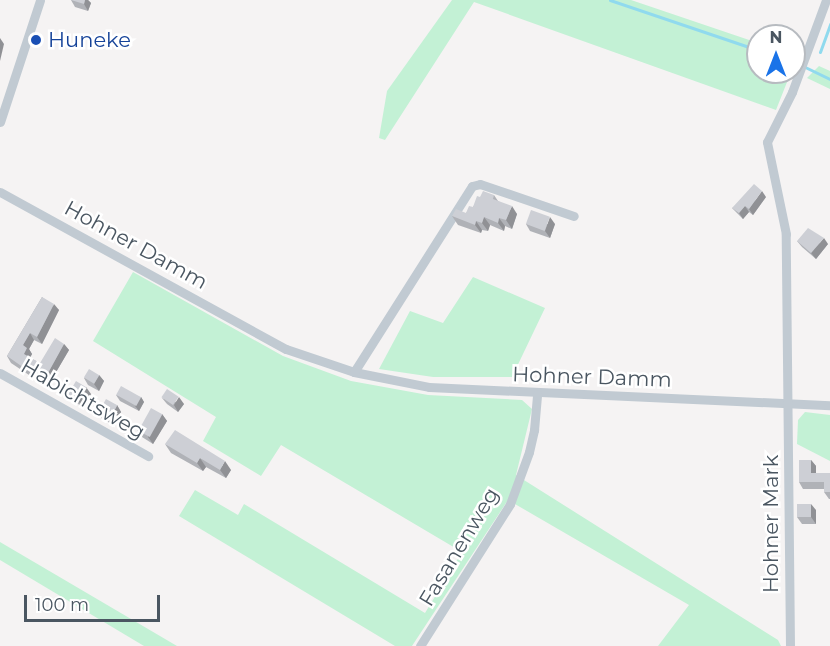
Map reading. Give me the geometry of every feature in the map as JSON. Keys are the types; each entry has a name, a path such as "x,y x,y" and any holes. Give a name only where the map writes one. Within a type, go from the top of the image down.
{"street":[{"path":"0,122 40,0"},
{"name":"Hohner Mark","path":"790,646 786,234 767,142 792,92 826,0"},
{"path":"354,372 472,186 480,184 574,216"},
{"name":"Hohner Damm","path":"0,192 286,349 354,372 429,387 537,394 788,401 830,405"},
{"name":"Habichtsweg","path":"0,373 148,456"},
{"name":"Fasanenweg","path":"420,646 510,504 532,441 537,394"}],"green space":[{"path":"452,0 631,0 746,39 746,84 786,84 776,110 474,2 385,140 379,138 387,91"},
{"path":"819,66 830,71 830,89 807,78"},
{"path":"133,272 283,356 351,381 428,395 522,400 532,409 516,475 778,640 781,646 658,646 689,605 508,500 412,646 395,646 179,516 195,490 238,515 244,504 425,613 462,552 281,445 261,476 203,441 216,417 93,341"},
{"path":"473,277 545,308 512,377 433,377 379,369 410,311 443,323"},
{"path":"805,412 830,415 830,461 797,444 798,420"},
{"path":"0,542 177,646 144,646 0,560"}],"building":[{"path":"71,0 85,0 84,4"},
{"path":"754,184 762,191 749,209 745,206 739,213 732,208"},
{"path":"483,191 494,195 493,199 512,206 506,220 499,218 498,223 484,217 482,223 476,221 475,225 452,216 456,209 466,213 469,206 473,207 477,196 480,197"},
{"path":"531,210 550,217 545,231 526,224"},
{"path":"808,228 824,238 811,253 797,241"},
{"path":"42,297 54,304 37,337 30,333 23,345 27,348 24,354 40,363 55,338 64,344 48,373 41,369 37,377 7,356"},
{"path":"89,369 99,375 94,384 84,378"},
{"path":"76,381 86,387 78,401 68,395"},
{"path":"121,386 141,397 136,406 116,395"},
{"path":"167,389 179,397 173,405 161,397"},
{"path":"106,399 117,405 110,418 99,412"},
{"path":"151,408 162,414 150,437 138,431"},
{"path":"175,430 225,461 220,470 200,458 197,463 165,444"},
{"path":"799,460 811,460 811,473 830,473 830,492 824,492 824,482 799,482"},
{"path":"797,504 811,504 811,517 797,517"}],"waterway":[{"path":"610,0 746,46"},
{"path":"820,52 830,24"},
{"path":"806,67 830,79"}],"place":[{"name":"Huneke","path":"36,40"}]}
